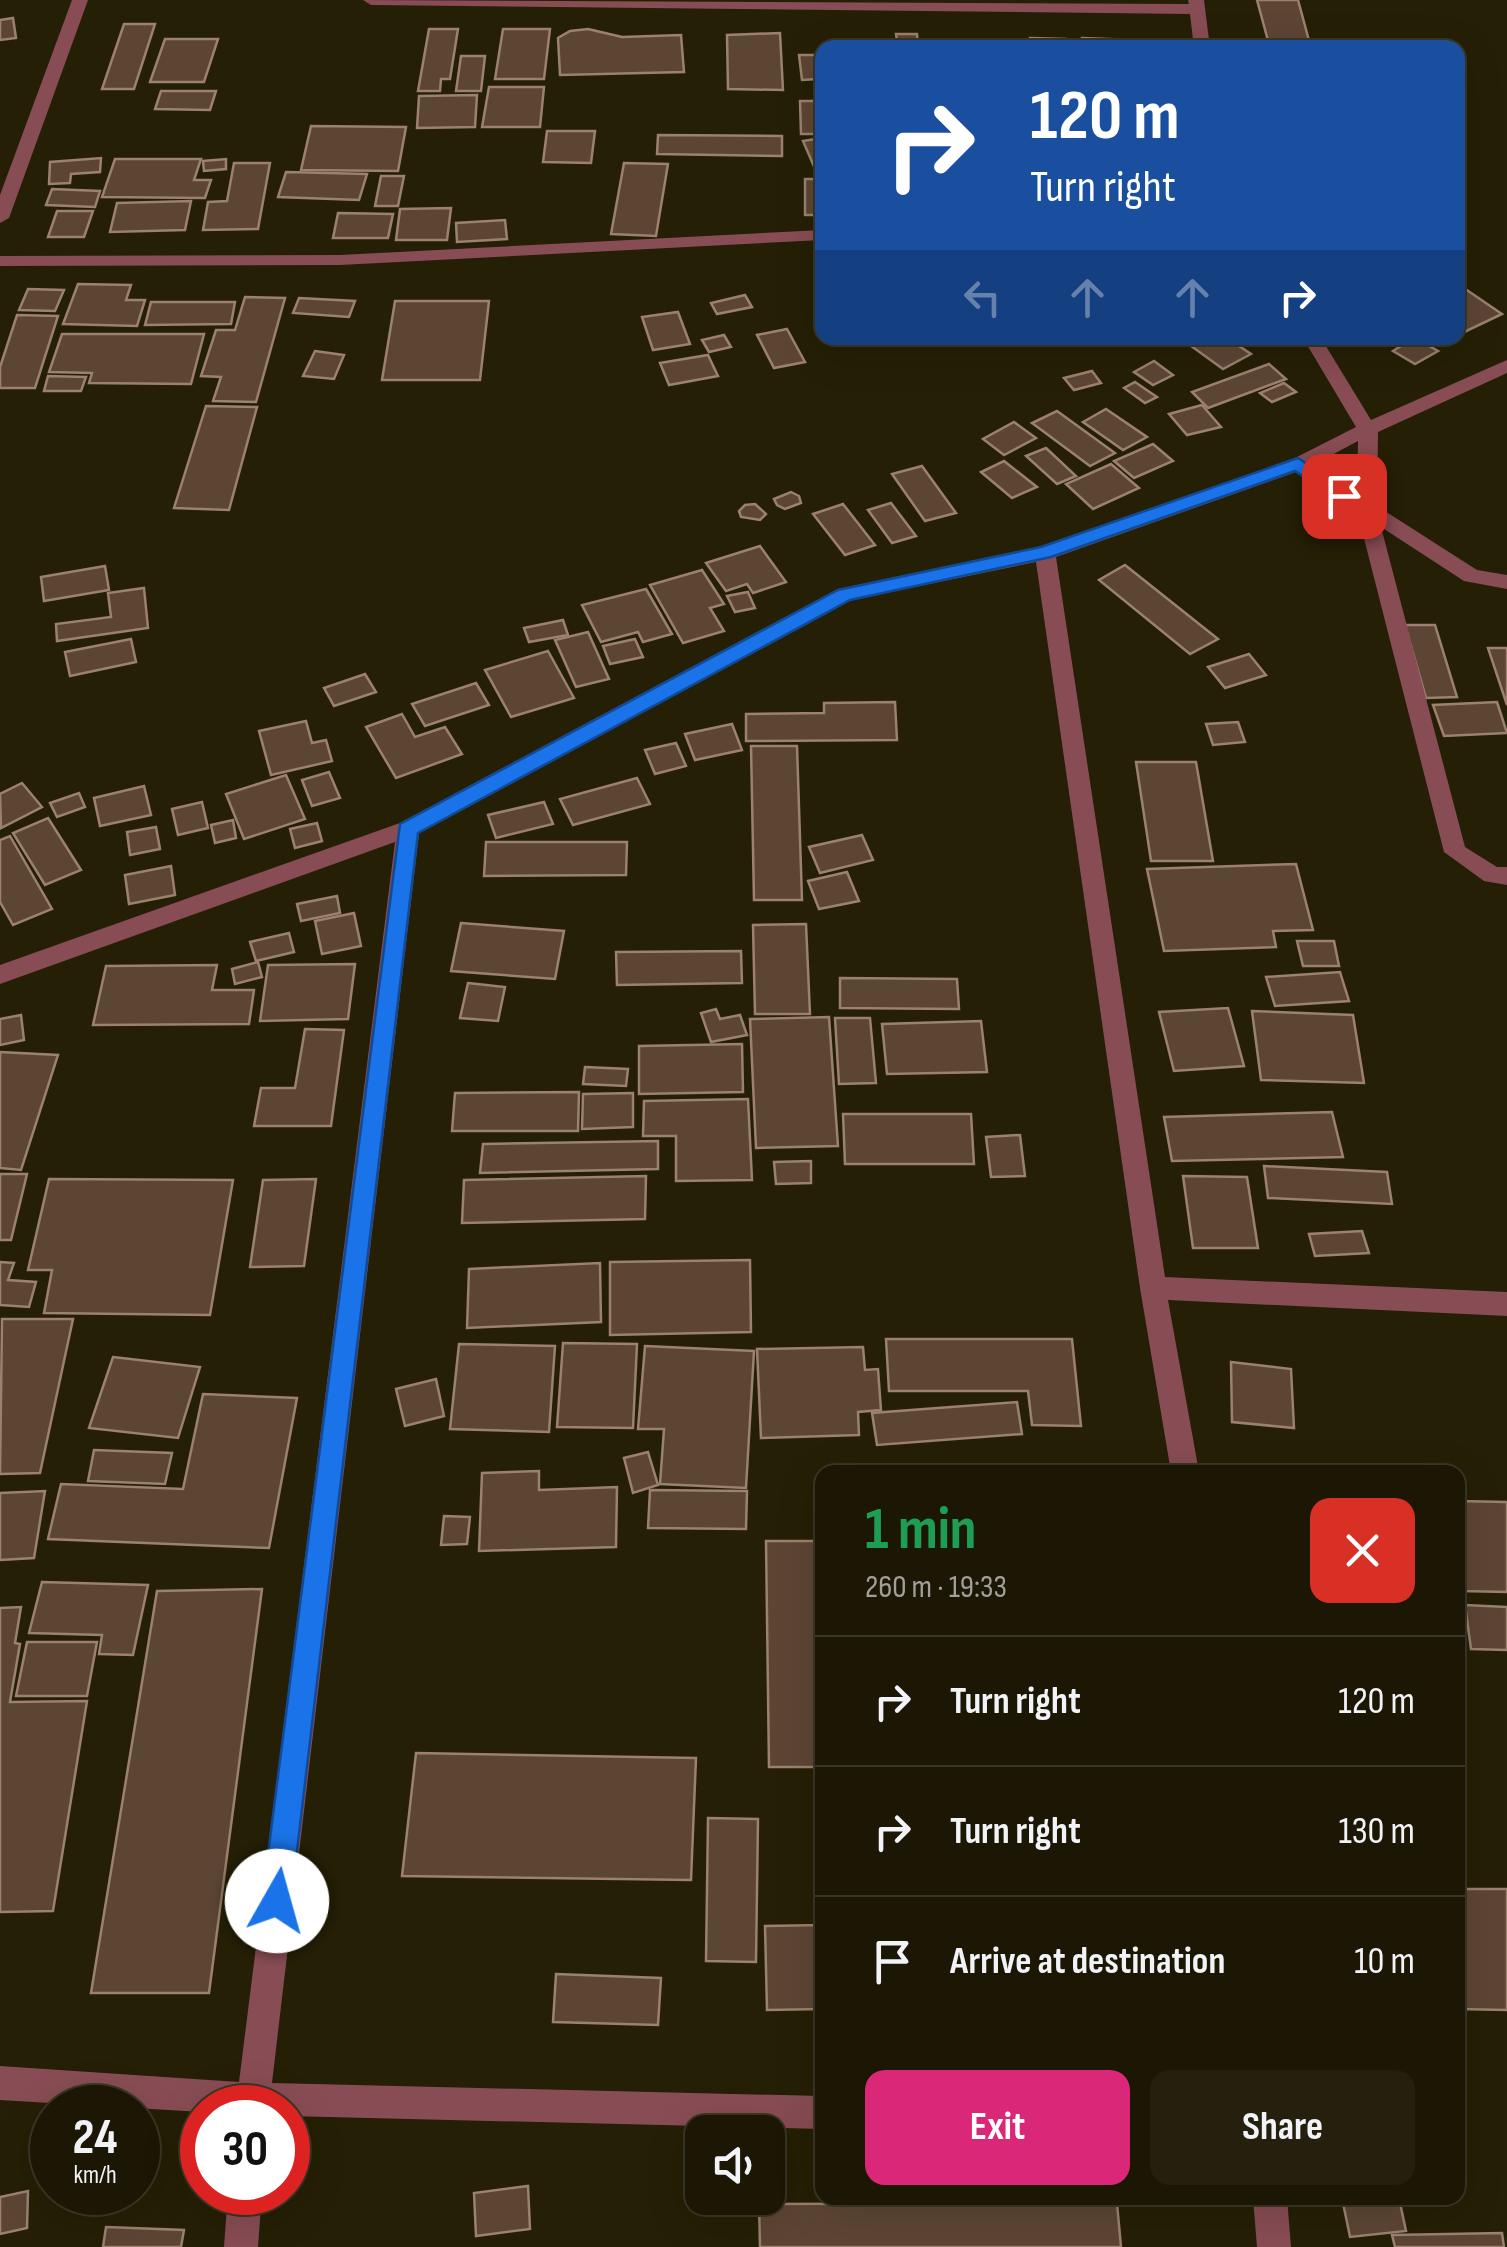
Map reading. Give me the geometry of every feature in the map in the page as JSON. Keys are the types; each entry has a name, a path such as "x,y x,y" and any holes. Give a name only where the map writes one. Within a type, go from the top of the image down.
{"street":[{"path":"0,218 80,0"},
{"path":"370,0 1197,5 1201,40"},
{"path":"0,262 340,260 815,235"},
{"path":"1316,345 1368,430 1367,512 1455,852 1492,876 1507,876"},
{"path":"0,975 408,829 844,594 1045,553 1298,464 1427,399 1507,366"},
{"path":"1298,464 1471,576 1507,582"},
{"path":"1045,553 1153,1288 1184,1465"},
{"path":"254,2085 408,829"},
{"path":"1153,1288 1507,1304"},
{"path":"0,2083 180,2097"},
{"path":"310,2104 815,2113"},
{"path":"1271,2205 1274,2247"},
{"path":"241,2247 243,2215"}],"building":[{"path":"1257,0 1298,0 1309,40 1268,40"},
{"path":"13,18 16,38 0,40 0,20"},
{"path":"124,24 155,24 134,89 102,89"},
{"path":"429,29 458,29 450,79 441,79 440,91 418,91"},
{"path":"503,29 550,29 544,79 495,79"},
{"path":"588,29 622,37 681,35 684,72 560,75 558,38 570,31"},
{"path":"780,33 783,90 728,89 727,35"},
{"path":"896,34 917,34 917,40 897,40"},
{"path":"165,39 218,39 204,82 150,82"},
{"path":"799,55 815,55 815,79 802,80"},
{"path":"461,56 485,56 481,91 456,91"},
{"path":"489,87 544,87 540,127 482,127"},
{"path":"161,91 216,91 210,110 155,109"},
{"path":"477,95 475,127 417,128 419,96"},
{"path":"800,101 815,101 815,134 801,134"},
{"path":"311,126 406,127 398,171 301,170"},
{"path":"547,131 595,131 591,163 543,162"},
{"path":"658,135 782,136 782,156 657,154"},
{"path":"815,139 815,169 803,141"},
{"path":"101,158 100,172 71,174 70,183 49,184 50,162"},
{"path":"115,159 201,159 194,180 211,180 205,198 102,197"},
{"path":"226,159 226,169 204,171 203,161"},
{"path":"234,163 270,163 258,229 203,230 208,202 227,201"},
{"path":"624,163 668,164 656,236 611,234"},
{"path":"286,172 367,174 359,200 278,197"},
{"path":"381,176 404,176 398,206 375,206"},
{"path":"805,179 815,179 815,215 805,215"},
{"path":"52,189 100,191 95,207 46,205"},
{"path":"191,201 185,230 110,232 117,203"},
{"path":"451,208 447,240 396,240 400,209"},
{"path":"57,211 93,211 84,237 48,237"},
{"path":"338,213 393,214 388,238 333,238"},
{"path":"505,220 507,239 457,242 456,223"},
{"path":"78,284 131,285 126,300 145,300 137,326 63,324"},
{"path":"28,289 64,290 55,311 19,310"},
{"path":"1465,289 1502,314 1465,332"},
{"path":"745,295 752,307 717,314 711,303"},
{"path":"245,297 285,298 256,402 213,401 221,377 201,376 216,330 235,330"},
{"path":"299,298 355,301 349,317 293,313"},
{"path":"395,301 489,301 480,380 382,380"},
{"path":"151,302 235,302 231,324 145,325"},
{"path":"678,312 690,344 653,350 642,317"},
{"path":"17,315 58,316 35,388 0,388 0,367"},
{"path":"787,329 805,362 774,368 757,335"},
{"path":"62,334 204,334 191,384 89,383 92,373 49,372"},
{"path":"724,335 731,347 709,352 702,340"},
{"path":"1190,345 1238,345 1251,354 1223,369"},
{"path":"1403,345 1427,345 1438,351 1415,364 1393,351"},
{"path":"315,351 344,355 334,379 303,376"},
{"path":"708,355 718,376 669,385 660,363"},
{"path":"1154,361 1173,375 1153,385 1134,372"},
{"path":"1269,364 1286,379 1208,408 1192,392"},
{"path":"1092,371 1101,383 1074,390 1064,378"},
{"path":"48,376 86,377 81,391 44,391"},
{"path":"1135,382 1157,397 1145,403 1124,388"},
{"path":"1284,383 1296,392 1272,402 1260,393"},
{"path":"1202,405 1221,427 1187,435 1169,414"},
{"path":"206,406 257,407 229,510 174,508"},
{"path":"1106,409 1147,437 1123,450 1083,422"},
{"path":"1057,411 1115,453 1090,466 1032,423"},
{"path":"1014,422 1036,438 1004,455 983,439"},
{"path":"1153,444 1173,461 1134,478 1114,461"},
{"path":"1046,448 1076,476 1057,484 1026,456"},
{"path":"1004,461 1037,487 1012,498 981,472"},
{"path":"1111,464 1139,488 1093,509 1066,484"},
{"path":"922,466 956,513 925,521 892,474"},
{"path":"791,492 799,496 801,503 785,509 777,505 774,499"},
{"path":"891,503 916,536 892,543 868,510"},
{"path":"755,504 766,514 760,520 741,517 739,511 745,505"},
{"path":"843,504 875,545 845,555 813,514"},
{"path":"760,546 786,582 753,593 747,584 726,591 706,563"},
{"path":"1125,565 1218,639 1190,654 1099,580"},
{"path":"105,566 109,590 44,601 41,577"},
{"path":"702,570 724,604 710,608 724,631 683,643 650,585"},
{"path":"144,588 148,628 57,641 56,624 111,617 108,593"},
{"path":"646,589 672,634 643,642 638,632 601,642 582,605"},
{"path":"748,592 755,608 735,612 727,596"},
{"path":"563,620 568,635 529,642 524,628"},
{"path":"1405,625 1435,625 1457,697 1426,698"},
{"path":"588,632 609,679 576,687 555,640"},
{"path":"131,639 136,662 70,676 65,652"},
{"path":"635,639 643,657 610,664 603,646"},
{"path":"1488,648 1507,648 1507,705"},
{"path":"548,651 574,698 511,717 485,670"},
{"path":"1249,654 1266,675 1225,688 1208,667"},
{"path":"365,674 376,692 334,706 324,688"},
{"path":"476,683 489,705 425,726 412,704"},
{"path":"895,702 897,740 746,741 746,714 824,713 824,703"},
{"path":"1497,702 1507,733 1444,736 1433,705"},
{"path":"402,714 415,737 445,727 462,754 396,778 366,727"},
{"path":"306,721 312,743 326,740 332,761 271,775 259,731"},
{"path":"1238,722 1245,742 1213,745 1206,724"},
{"path":"732,724 742,750 695,760 685,734"},
{"path":"676,743 686,766 655,774 645,750"},
{"path":"751,746 797,746 802,900 754,900"},
{"path":"1136,762 1196,762 1213,861 1151,861"},
{"path":"329,772 340,798 312,806 302,780"},
{"path":"286,775 305,819 244,839 226,794"},
{"path":"637,778 650,804 573,825 560,799"},
{"path":"22,783 42,807 1,828 0,794"},
{"path":"144,786 151,815 100,826 94,798"},
{"path":"79,793 85,807 57,817 50,803"},
{"path":"202,802 208,828 178,835 172,809"},
{"path":"544,802 553,824 496,838 488,815"},
{"path":"48,818 81,870 45,885 13,833"},
{"path":"233,820 236,838 215,843 211,825"},
{"path":"317,823 322,841 295,848 290,829"},
{"path":"156,827 160,849 130,855 127,832"},
{"path":"862,835 873,860 820,873 809,847"},
{"path":"10,836 52,909 13,925 0,902 0,840"},
{"path":"486,842 627,842 626,875 484,876"},
{"path":"1296,864 1313,930 1273,931 1276,947 1164,951 1147,869"},
{"path":"171,866 175,895 129,904 125,875"},
{"path":"847,872 859,901 819,909 808,881"},
{"path":"337,896 340,913 301,921 297,904"},
{"path":"354,913 361,946 322,954 315,921"},
{"path":"461,923 564,931 555,979 451,971"},
{"path":"806,924 810,1014 755,1014 753,925"},
{"path":"289,933 294,952 256,961 250,942"},
{"path":"1297,941 1334,941 1339,966 1303,966"},
{"path":"741,951 742,983 617,985 616,952"},
{"path":"258,962 262,977 235,984 232,969"},
{"path":"355,964 348,1019 260,1021 268,965"},
{"path":"217,965 212,990 254,990 249,1024 93,1025 106,966"},
{"path":"1340,972 1349,1001 1275,1006 1266,977"},
{"path":"840,978 957,979 959,1009 840,1008"},
{"path":"468,983 505,987 498,1021 460,1018"},
{"path":"1228,1008 1244,1066 1174,1071 1159,1012"},
{"path":"716,1009 720,1019 740,1015 747,1035 711,1042 701,1013"},
{"path":"1252,1011 1353,1015 1364,1083 1261,1080"},
{"path":"21,1015 24,1040 0,1045 0,1019"},
{"path":"829,1017 838,1146 756,1148 750,1019"},
{"path":"835,1018 870,1018 876,1083 839,1084"},
{"path":"981,1021 987,1072 887,1074 882,1024"},
{"path":"305,1029 344,1030 331,1126 254,1126 261,1088 295,1088"},
{"path":"742,1044 743,1092 639,1094 639,1046"},
{"path":"0,1052 58,1055 21,1170 0,1168"},
{"path":"585,1067 628,1069 626,1086 583,1084"},
{"path":"579,1092 578,1131 452,1131 455,1093"},
{"path":"633,1093 633,1127 582,1129 583,1094"},
{"path":"748,1099 752,1180 676,1181 676,1136 643,1136 644,1101"},
{"path":"1332,1112 1343,1157 1172,1161 1164,1117"},
{"path":"843,1114 971,1114 974,1164 845,1164"},
{"path":"1020,1135 1025,1176 991,1177 986,1137"},
{"path":"658,1141 658,1169 480,1173 483,1144"},
{"path":"811,1161 811,1183 776,1184 774,1162"},
{"path":"1264,1166 1387,1172 1392,1204 1268,1198"},
{"path":"0,1174 27,1174 11,1240 0,1240"},
{"path":"646,1176 645,1219 462,1223 464,1180"},
{"path":"1183,1176 1247,1177 1258,1248 1193,1248"},
{"path":"49,1179 233,1180 210,1315 44,1313 52,1270 28,1270"},
{"path":"316,1179 304,1266 250,1267 263,1180"},
{"path":"1362,1231 1369,1253 1315,1256 1309,1234"},
{"path":"750,1260 751,1332 610,1335 610,1262"},
{"path":"0,1262 14,1263 8,1280 36,1282 29,1307 0,1305"},
{"path":"600,1263 601,1322 467,1328 469,1269"},
{"path":"2,1319 73,1319 40,1473 0,1474"},
{"path":"886,1339 1072,1339 1081,1426 1032,1425 1028,1391 889,1391"},
{"path":"563,1343 637,1344 633,1428 557,1427"},
{"path":"459,1344 555,1346 549,1432 450,1429"},
{"path":"645,1346 754,1351 746,1488 660,1484 664,1429 638,1429"},
{"path":"863,1347 865,1370 878,1369 881,1410 858,1412 859,1435 761,1438 757,1349"},
{"path":"113,1357 200,1367 178,1438 89,1428"},
{"path":"1231,1362 1291,1369 1294,1428 1232,1422"},
{"path":"436,1379 444,1416 405,1426 396,1389"},
{"path":"203,1394 297,1398 269,1548 48,1539 61,1484 183,1489"},
{"path":"1017,1402 1022,1434 877,1445 872,1413"},
{"path":"94,1450 172,1453 165,1484 88,1481"},
{"path":"648,1452 658,1485 633,1493 624,1458"},
{"path":"539,1471 539,1490 617,1487 616,1547 479,1551 482,1473"},
{"path":"650,1490 747,1491 746,1529 648,1528"},
{"path":"45,1491 34,1558 0,1560 0,1493"},
{"path":"1465,1501 1507,1502 1507,1592 1465,1591"},
{"path":"444,1516 470,1517 467,1544 441,1545"},
{"path":"766,1541 815,1541 815,1767 769,1767"},
{"path":"42,1582 148,1585 133,1655 99,1654 102,1635 29,1633"},
{"path":"262,1589 209,1993 91,1993 157,1591"},
{"path":"1465,1605 1507,1607 1507,1650 1471,1649"},
{"path":"21,1607 15,1643 20,1644 10,1702 87,1701 53,1911 0,1912 0,1608"},
{"path":"27,1642 97,1642 87,1696 16,1696"},
{"path":"416,1753 696,1758 691,1880 402,1876"},
{"path":"708,1818 758,1819 756,1962 706,1961"},
{"path":"1465,1889 1507,1889 1507,2010 1465,2009"},
{"path":"815,1925 815,2009 767,2010 765,1926"},
{"path":"556,1974 661,1978 658,2025 553,2022"},
{"path":"528,2186 530,2229 476,2236 474,2193"},
{"path":"28,2191 27,2228 0,2234 0,2197"},
{"path":"785,2204 815,2204 1117,2205 1121,2247 760,2247 759,2215 785,2215"},
{"path":"1343,2205 1400,2205 1406,2231 1350,2237"},
{"path":"106,2227 184,2230 181,2247 103,2247"},
{"path":"1502,2233 1504,2247 1395,2247 1392,2235"}],"route":[{"path":"277,1901 408,829 844,594 1045,553 1298,464 1344,496"}]}
